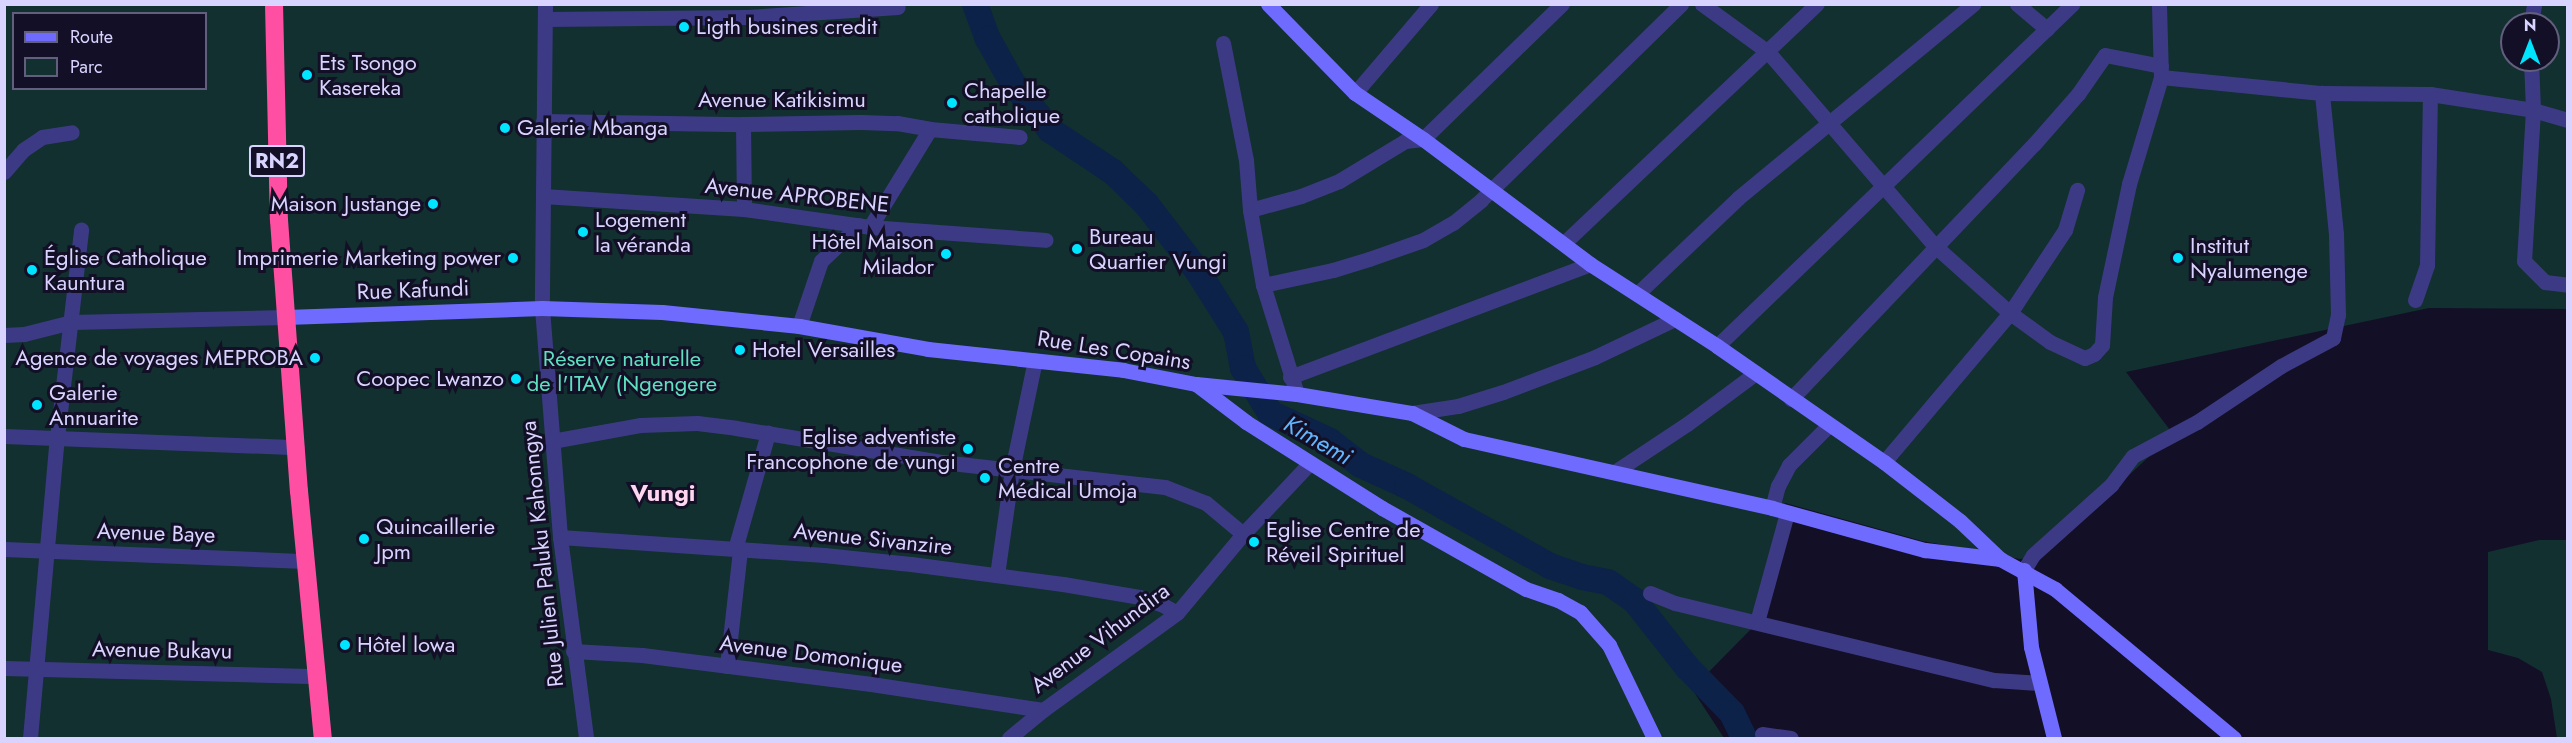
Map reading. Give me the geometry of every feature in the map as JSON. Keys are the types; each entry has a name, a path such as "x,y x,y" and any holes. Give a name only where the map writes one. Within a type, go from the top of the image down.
{"highway":[{"name":"RN2","path":"274,4 279,220 306,561 323,738"}],"street":[{"path":"1355,93 1431,4"},
{"path":"1250,210 1301,196 1339,181 1405,141 1423,139 1562,4"},
{"path":"1263,285 1333,270 1423,240 1453,224 1491,191 1681,4"},
{"path":"1702,4 1767,52 1935,246 2010,313 2050,342 2085,358 2094,354 2102,345 2105,297 2127,194 2161,72 2159,4"},
{"path":"1564,243 1817,4"},
{"path":"1637,294 1738,198 1973,4"},
{"path":"2018,4 2047,29"},
{"path":"1717,346 2072,4"},
{"path":"1269,5 1355,93 1423,139 1590,264 1717,346 1884,462 1960,521 2000,559"},
{"path":"545,12 747,17 898,7"},
{"name":"Rue Julien Paluku Kahonngya","path":"545,12 542,308 560,537 586,738"},
{"path":"1223,43 1246,160 1250,210 1263,285 1297,394"},
{"path":"1791,399 2041,136 2078,94 2105,55 2161,72 2322,93 2430,94 2533,110 2568,120"},
{"path":"2531,72 2533,110 2524,261 2545,282 2568,285"},
{"path":"2054,738 2031,647 2024,570 2033,555 2111,485 2133,456 2197,422 2281,366 2333,338 2338,315 2337,255 2333,184 2322,93"},
{"path":"2415,300 2427,265 2430,94"},
{"name":"Avenue Katikisimu","path":"543,121 742,124 897,123 930,129 1020,137"},
{"path":"742,124 744,210"},
{"path":"799,326 821,261 864,226 930,129"},
{"path":"4,172 23,150 42,137 72,132"},
{"path":"1884,462 2010,313 2065,230 2078,190"},
{"name":"Avenue APROBENE","path":"543,196 744,210 864,226 1046,240"},
{"path":"30,738 57,438 81,229"},
{"path":"1290,377 1590,264"},
{"name":"Rue Kafundi","path":"286,316 542,308"},
{"name":"Rue Les Copains","path":"542,308 662,312 799,326 928,349 1123,370 1196,384 1246,422 1382,508 1516,584 1580,612 1609,645 1654,738"},
{"path":"4,335 24,334 71,322 286,316"},
{"path":"1412,413 1458,406 1503,392 1595,357 1675,319"},
{"path":"998,575 1012,470 1035,360"},
{"path":"1616,471 1688,424 1756,373"},
{"path":"1196,384 1297,394 1412,413 1464,439 1616,471 1772,508 1925,549 2000,559 2024,570 2055,589 2234,738"},
{"path":"552,441 640,425 697,423 942,462 1165,487 1206,503 1243,534"},
{"path":"1772,508 1778,486 1789,465 1829,425"},
{"path":"727,666 737,549 768,433"},
{"path":"4,436 297,447"},
{"name":"Avenue Vihundira","path":"1009,738 1043,710 1177,613 1243,534 1310,462"},
{"path":"1757,621 1787,513"},
{"name":"Avenue Sivanzire","path":"560,537 835,556 998,575 1139,597 1161,604 1177,613"},
{"name":"Avenue Baye","path":"4,549 306,561"},
{"path":"1650,594 1675,603 1994,680 2039,683"},
{"name":"Avenue Domonique","path":"573,651 642,655 871,684 1043,710"},
{"name":"Avenue Bukavu","path":"4,668 318,676"},
{"path":"1762,734 1791,738"}],"green space":[{"name":"Réserve naturelle de l'ITAV (Ngengere","path":"4,5 2567,5 2567,309 2429,308 2126,372 2173,434 2044,555 2020,559 1922,541 1785,503 1756,624 1692,689 1724,738 5,738"},
{"path":"2539,540 2567,540 2567,738 2557,738 2551,699 2542,672 2518,658 2488,650 2488,552"}],"waterway":[{"name":"Kimemi","path":"975,4 988,39 1012,82 1050,130 1113,172 1147,205 1197,270 1236,332 1243,368 1270,413 1330,441 1361,465 1407,486 1550,566 1582,577 1608,582 1635,601 1687,667 1732,713 1744,738"}],"place":[{"name":"Ligth busines credit","path":"684,27"},
{"name":"Ets Tsongo Kasereka","path":"307,75"},
{"name":"Chapelle catholique","path":"952,103"},
{"name":"Galerie Mbanga","path":"505,128"},
{"name":"Maison Justange","path":"433,204"},
{"name":"Logement la véranda","path":"583,232"},
{"name":"Bureau Quartier Vungi","path":"1077,249"},
{"name":"Hôtel Maison Milador","path":"946,254"},
{"name":"Imprimerie Marketing power","path":"513,258"},
{"name":"Institut Nyalumenge","path":"2178,258"},
{"name":"Église Catholique Kauntura","path":"32,270"},
{"name":"Hotel Versailles","path":"740,350"},
{"name":"Agence de voyages MEPROBA","path":"315,358"},
{"name":"Coopec Lwanzo","path":"516,379"},
{"name":"Galerie Annuarite","path":"37,405"},
{"name":"Eglise adventiste Francophone de vungi","path":"968,449"},
{"name":"Centre Médical Umoja","path":"985,478"},
{"name":"Quincaillerie Jpm","path":"364,539"},
{"name":"Eglise Centre de Réveil Spirituel","path":"1254,542"},
{"name":"Hôtel lowa","path":"345,645"}],"district":[{"name":"Vungi","path":"663,493"}]}
